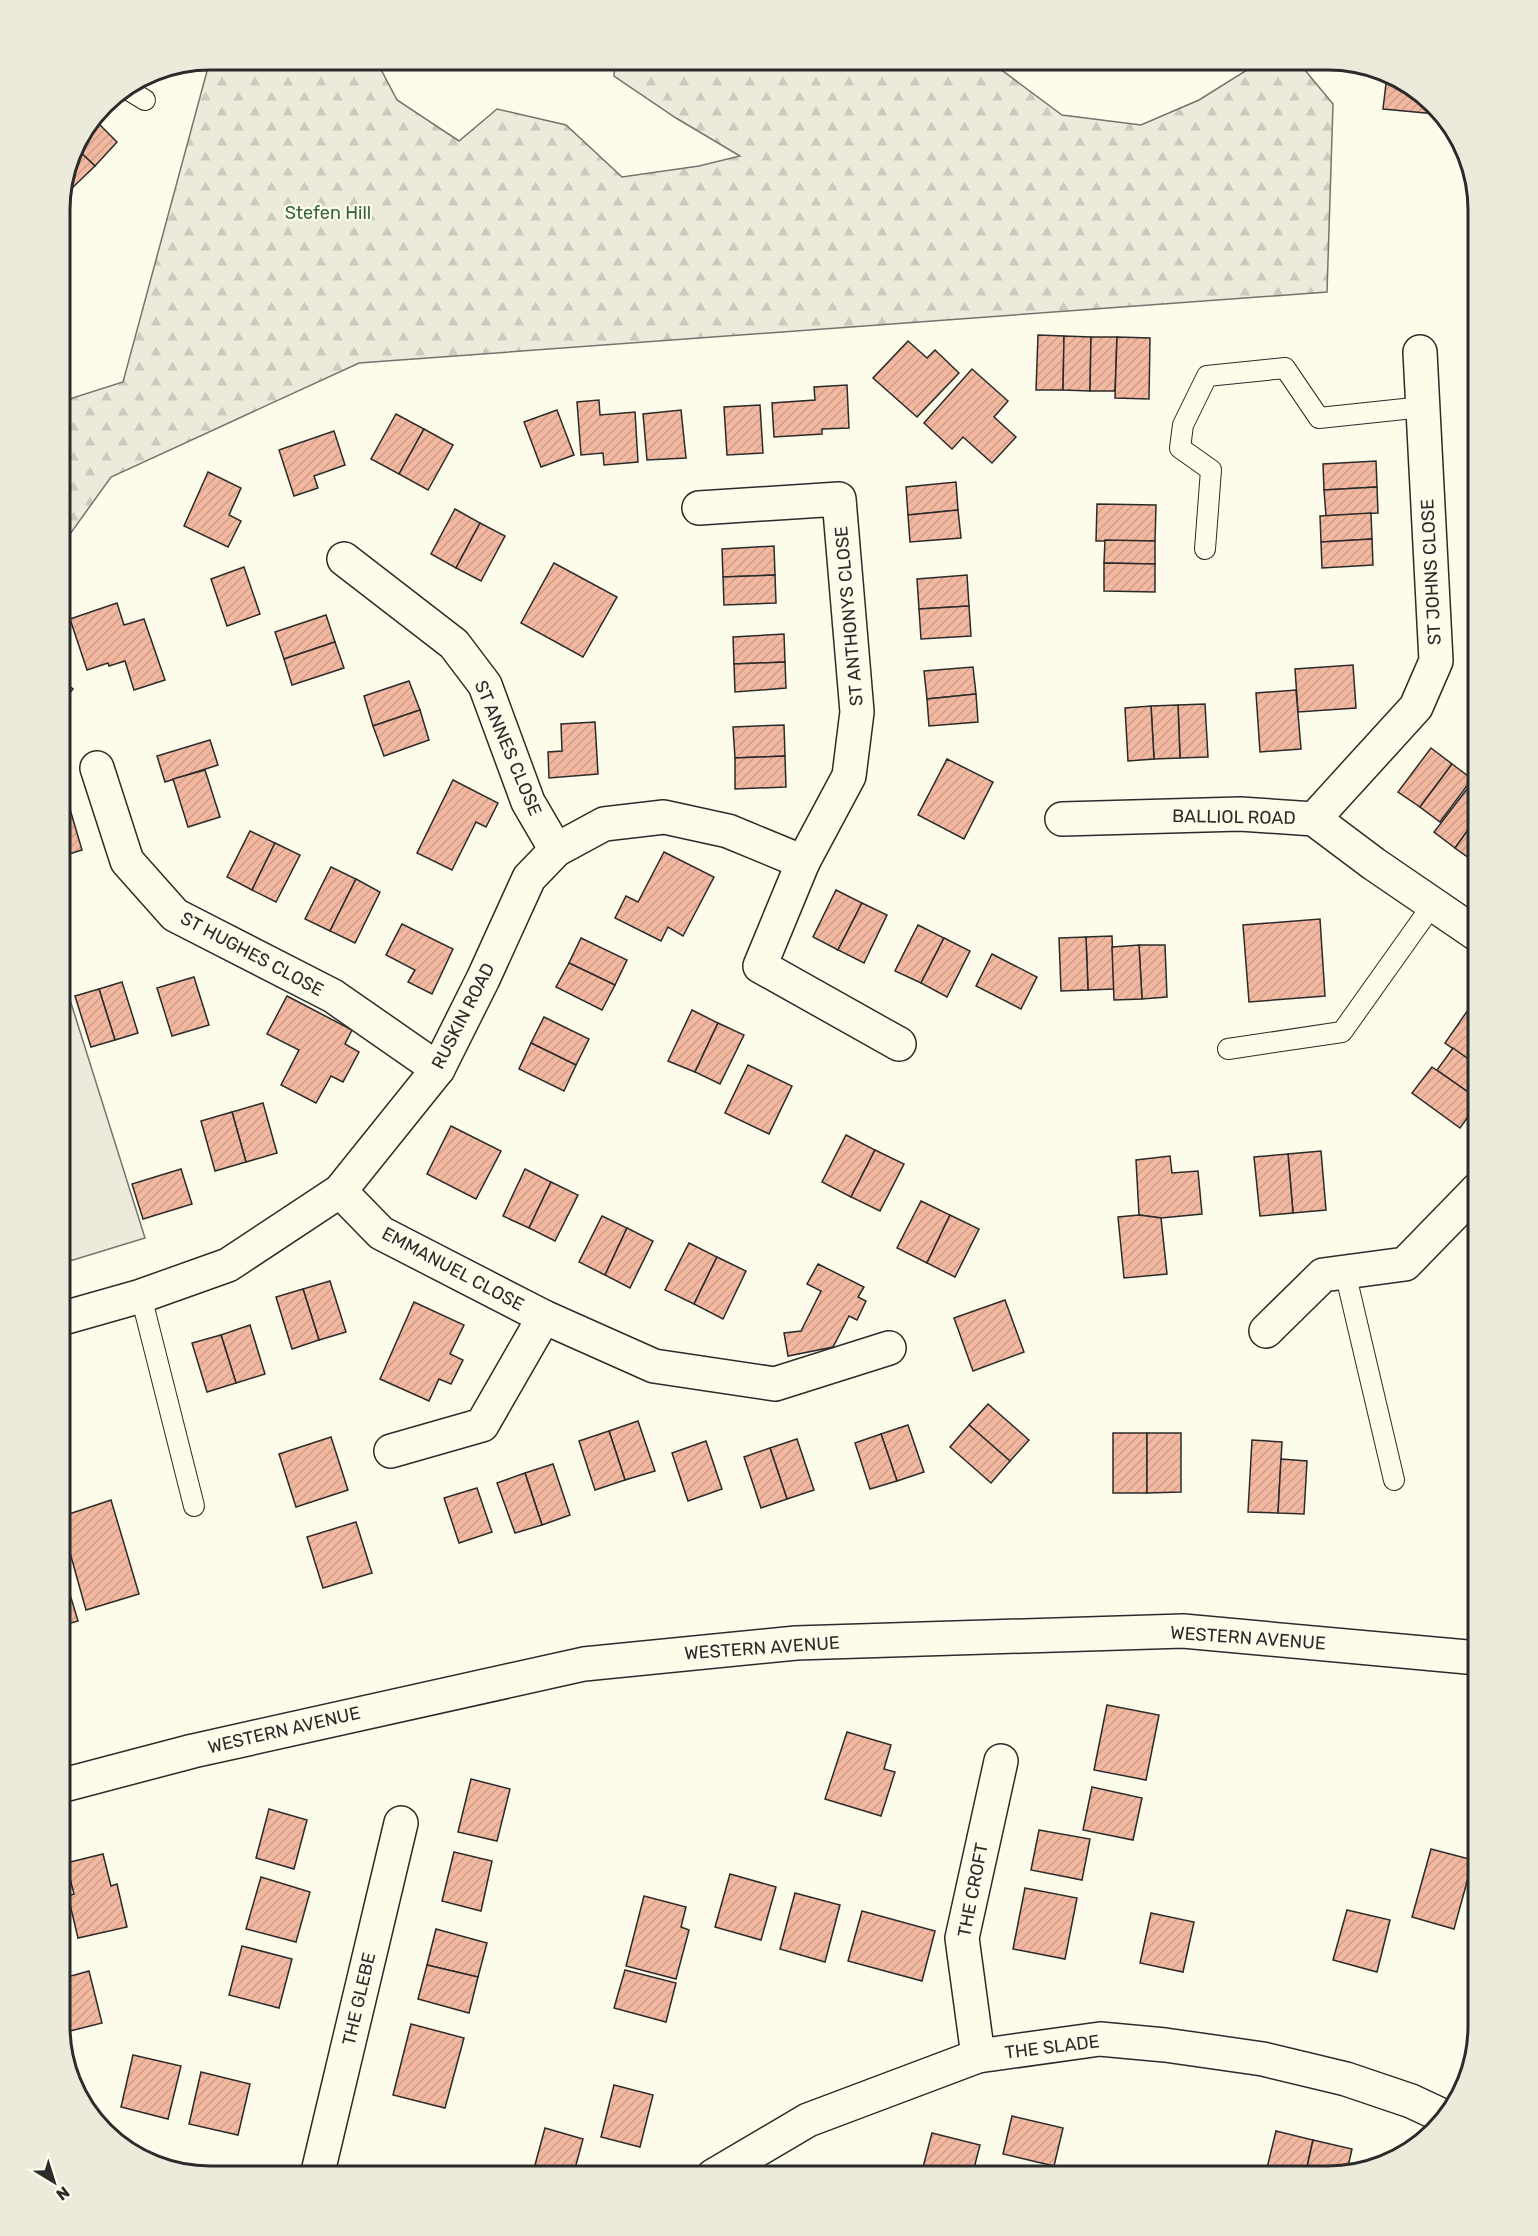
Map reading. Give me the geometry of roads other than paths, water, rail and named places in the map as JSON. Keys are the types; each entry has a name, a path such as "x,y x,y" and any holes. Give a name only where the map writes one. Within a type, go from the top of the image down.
{"street":[{"name":"ST JOHNS CLOSE","path":"1314,819 1416,707 1436,661 1420,352"},
{"name":"ST ANTHONYS CLOSE","path":"699,508 839,499 857,712 849,776 802,862"},
{"name":"ST ANNES CLOSE","path":"344,559 454,644 485,685 528,802 556,850"},
{"name":"ST HUGHES CLOSE","path":"97,768 127,861 174,915 333,996 438,1069"},
{"name":"BALLIOL ROAD","path":"1062,819 1240,814 1314,819 1374,864 1468,927"},
{"name":"RUSKIN ROAD","path":"70,1316 141,1296 228,1265 340,1191 438,1069 483,979 529,878 556,850 604,824 664,817 728,831 802,862"},
{"path":"802,862 760,966 899,1044"},
{"name":"EMMANUEL CLOSE","path":"340,1191 381,1233 544,1317 654,1366 776,1384 890,1348"},
{"path":"1266,1331 1323,1275 1405,1264 1468,1199"},
{"name":"EMMANUEL CLOSE","path":"391,1451 482,1425 544,1317"},
{"name":"WESTERN AVENUE","path":"70,1783 205,1748 585,1664 796,1642 1183,1631 1468,1657"},
{"name":"THE CROFT","path":"978,2056 962,1938 1001,1761"},
{"name":"THE GLEBE","path":"320,2165 401,1823"},
{"name":"THE SLADE","path":"731,2165 808,2120 978,2056 1100,2039 1165,2045 1263,2059 1346,2079 1438,2113"}],"lane":[{"path":"134,93 145,100"},
{"path":"1205,549 1210,470 1180,448 1183,425 1207,376 1285,368 1319,418 1423,407"},
{"path":"1228,1048 1342,1032 1433,904"},
{"path":"1345,1272 1394,1480"},
{"path":"141,1296 194,1506"}],"park label":[{"name":"Stefen Hill","path":"328,213"}]}
